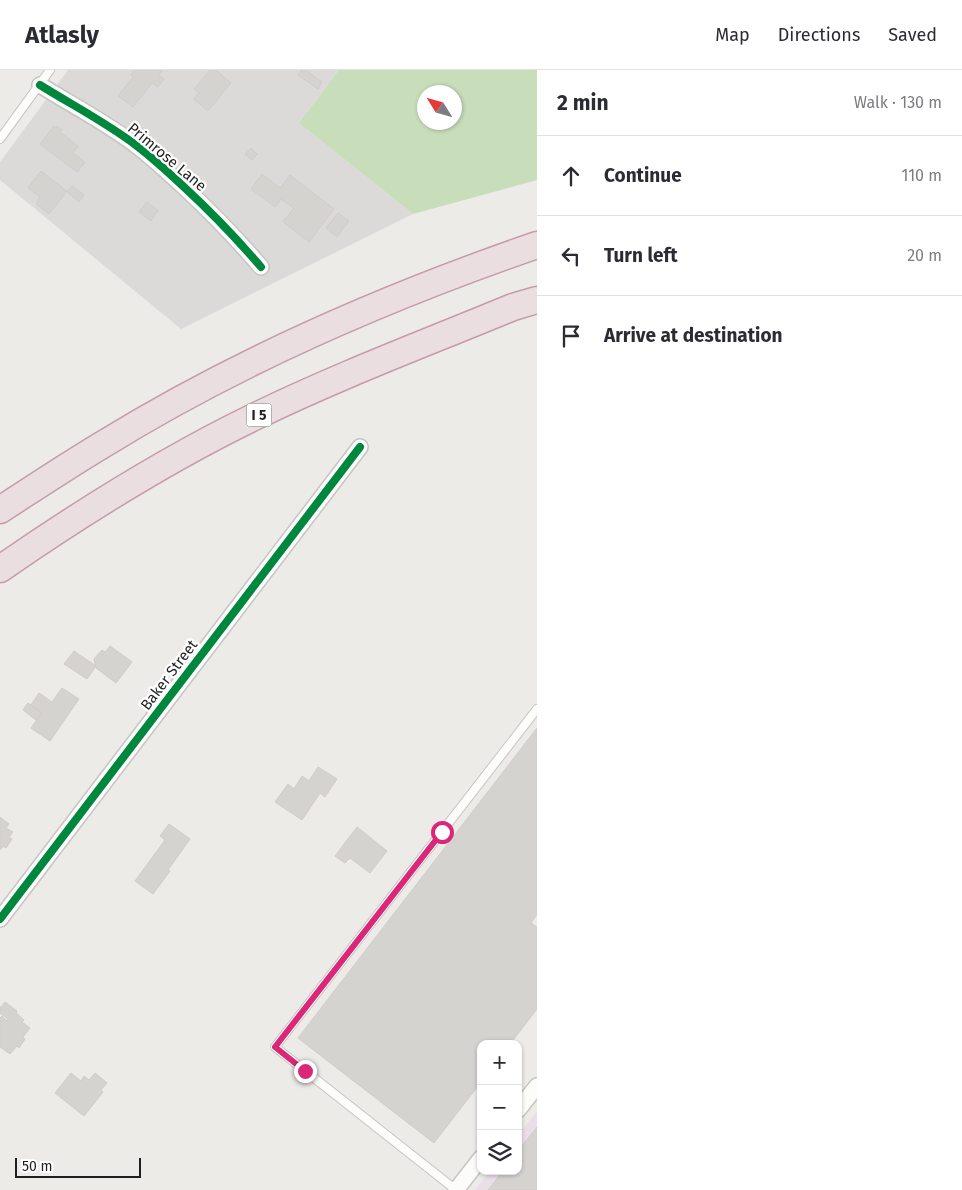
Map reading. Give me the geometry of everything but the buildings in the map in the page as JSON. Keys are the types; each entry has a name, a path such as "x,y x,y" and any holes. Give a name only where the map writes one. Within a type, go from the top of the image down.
{"highway":[{"path":"0,510 103,444 261,358 380,304 436,281 537,245"},
{"name":"I 5","path":"0,568 124,488 181,455 252,418 324,384 513,307 537,300"}],"street":[{"name":"Primrose Lane","path":"40,85 138,146 227,229 261,267"},
{"name":"Baker Street","path":"0,919 360,447"},
{"path":"522,1105 537,1086"},
{"path":"456,1190 477,1163"}],"lane":[{"path":"0,139 50,70"},
{"path":"456,1190 275,1047 537,709"}],"shaded area":[{"path":"68,70 339,70 299,123 413,214 181,329 0,180 0,162"},
{"path":"537,1111 537,1190 475,1190 487,1175 522,1175 522,1130"}],"green space":[{"path":"339,70 537,70 537,180 413,214 299,123"}],"cycle path":[{"path":"40,85 137,146 214,216 261,267"},
{"path":"0,919 360,447"}],"route":[{"path":"305,1071 275,1047 442,832"}]}
